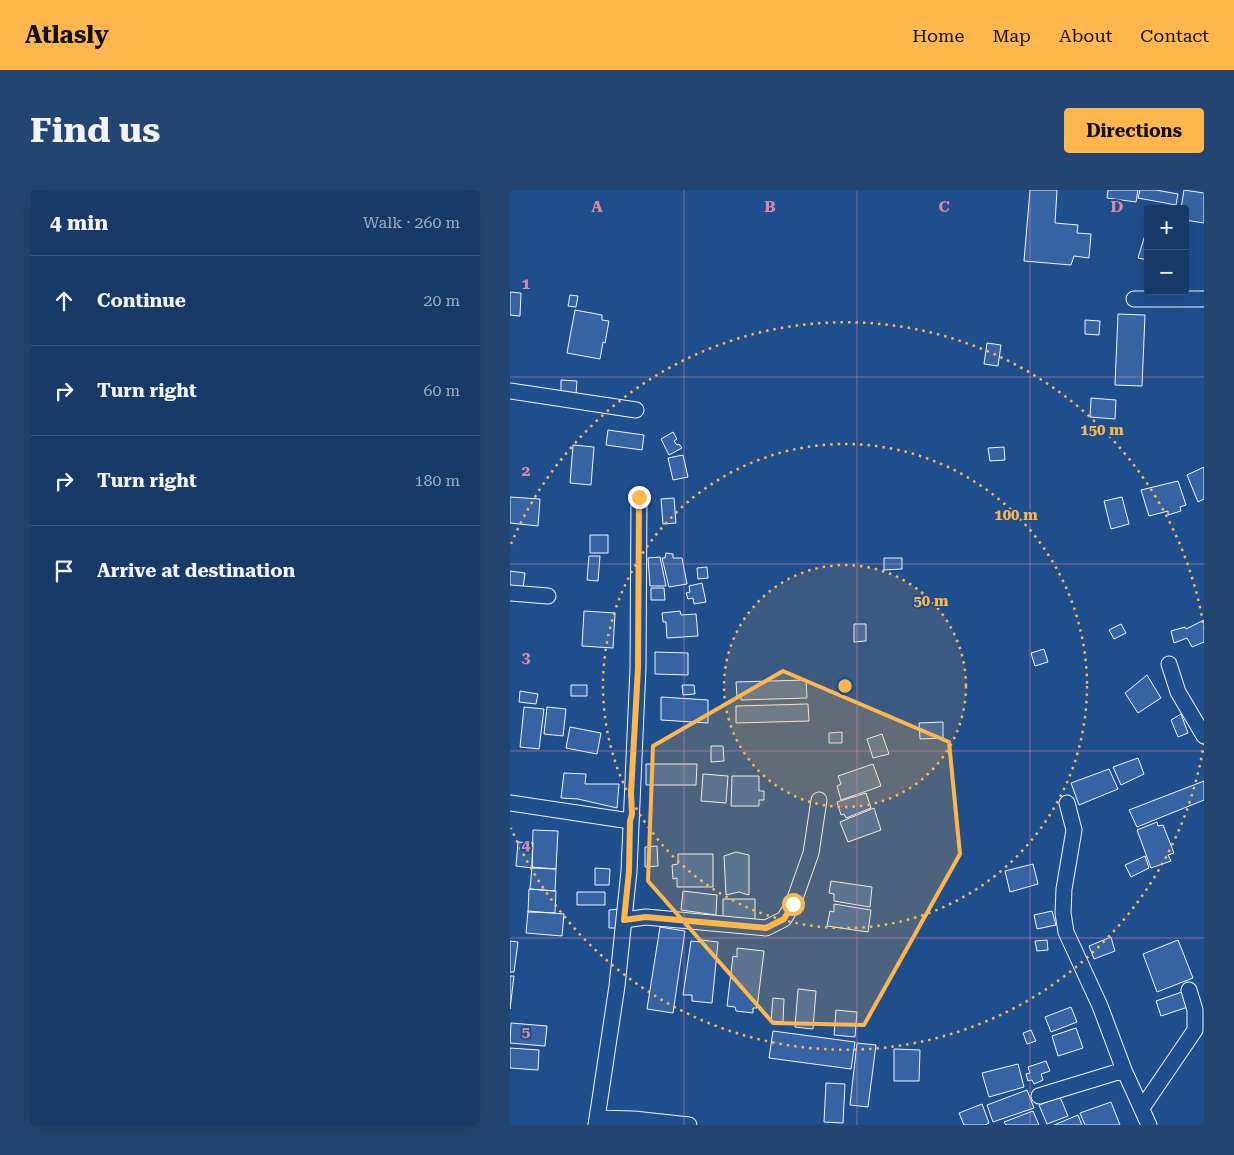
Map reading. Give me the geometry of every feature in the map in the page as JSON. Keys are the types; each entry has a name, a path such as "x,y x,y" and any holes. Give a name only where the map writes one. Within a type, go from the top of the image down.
{"street":[{"path":"1134,299 1204,299"},
{"path":"510,391 636,410"},
{"path":"639,497 638,668 629,871 617,986 596,1121 634,1119 689,1125"},
{"path":"510,593 548,596"},
{"path":"1170,664 1178,692 1204,736"},
{"path":"624,920 646,917 766,928 784,919 793,904 811,853 819,800"},
{"path":"510,803 630,821"},
{"path":"1067,803 1074,830 1064,889 1063,913 1066,932 1100,1006 1124,1070 1149,1125"},
{"path":"1142,1108 1200,1028 1189,990"},
{"path":"1039,1096 1124,1070"}],"highlighted area":[{"path":"783,671 949,742 960,854 864,1025 773,1023 648,881 653,746"}],"building":[{"path":"1030,190 1057,190 1055,223 1078,225 1077,233 1091,234 1089,258 1074,256 1071,265 1024,261"},
{"path":"1108,190 1138,190 1136,202 1107,198"},
{"path":"1140,190 1156,190 1178,194 1176,205 1138,198"},
{"path":"1184,190 1204,193 1204,223 1189,221 1189,205 1182,205"},
{"path":"1144,238 1144,259 1138,258"},
{"path":"510,292 521,293 520,316 510,315"},
{"path":"570,295 578,296 576,307 568,306"},
{"path":"575,310 602,315 602,320 609,321 600,359 567,353"},
{"path":"1118,314 1145,315 1142,386 1115,385"},
{"path":"1085,320 1100,321 1099,335 1085,334"},
{"path":"987,343 1001,345 998,366 984,364"},
{"path":"561,380 577,381 576,394 561,394"},
{"path":"1091,398 1116,400 1115,419 1090,417"},
{"path":"608,430 644,435 642,450 606,445"},
{"path":"673,432 677,439 674,441 682,448 669,455 661,439"},
{"path":"573,445 594,447 591,485 570,483"},
{"path":"1004,447 1005,460 990,461 988,448"},
{"path":"683,455 688,477 673,480 668,458"},
{"path":"1204,467 1204,499 1198,502 1187,475"},
{"path":"1178,481 1186,505 1180,507 1181,511 1168,515 1168,511 1149,516 1141,490"},
{"path":"510,497 540,499 538,526 510,523"},
{"path":"1122,497 1129,524 1111,529 1104,501"},
{"path":"674,498 676,523 663,524 661,499"},
{"path":"590,535 608,535 608,553 590,553"},
{"path":"666,553 673,554 673,558 682,558 687,584 669,587 662,558 665,558"},
{"path":"589,556 600,556 598,581 587,580"},
{"path":"660,557 666,586 650,586 648,558"},
{"path":"884,558 902,558 902,569 884,570"},
{"path":"707,567 708,578 698,579 697,568"},
{"path":"510,571 525,573 523,588 510,586"},
{"path":"702,583 706,602 694,604 693,598 688,599 686,593 690,592 689,586"},
{"path":"651,588 664,588 665,600 651,600"},
{"path":"584,611 615,613 613,648 582,646"},
{"path":"680,611 681,615 696,614 698,636 667,638 666,622 663,622 662,613"},
{"path":"1204,620 1204,642 1192,647 1187,638 1174,643 1171,631 1185,627 1186,629"},
{"path":"854,624 866,624 866,641 854,642"},
{"path":"1121,624 1126,633 1114,639 1109,630"},
{"path":"1044,649 1048,662 1035,666 1031,653"},
{"path":"655,652 688,653 688,675 655,674"},
{"path":"1147,675 1161,698 1138,713 1125,693"},
{"path":"806,680 807,698 741,700 741,697 737,697 736,682"},
{"path":"571,685 587,685 587,696 571,696"},
{"path":"682,685 694,685 695,694 683,695"},
{"path":"520,691 538,694 536,704 519,702"},
{"path":"661,697 708,700 708,723 661,720"},
{"path":"808,704 809,721 736,723 736,706"},
{"path":"524,707 544,709 539,749 520,747"},
{"path":"547,707 566,709 563,736 544,734"},
{"path":"1181,714 1188,733 1178,737 1171,720"},
{"path":"943,722 943,738 920,739 919,723"},
{"path":"570,727 601,733 597,754 566,748"},
{"path":"842,732 842,743 829,743 829,733"},
{"path":"882,734 889,754 873,758 867,739"},
{"path":"711,746 723,746 724,761 711,762"},
{"path":"1138,758 1144,774 1121,785 1113,767"},
{"path":"646,764 697,764 696,785 646,785"},
{"path":"873,764 881,786 841,800 837,786 841,784 838,776"},
{"path":"1109,769 1118,789 1079,805 1071,783"},
{"path":"564,773 586,774 585,784 619,784 617,808 578,799 561,798"},
{"path":"703,774 728,776 726,803 701,801"},
{"path":"732,776 759,776 759,791 764,791 764,800 759,800 759,806 731,806"},
{"path":"1204,781 1204,800 1137,827 1129,810"},
{"path":"866,793 871,808 846,818 844,814 841,815 837,802"},
{"path":"874,808 881,830 848,842 840,822"},
{"path":"1157,822 1158,826 1163,825 1174,853 1168,855 1171,861 1151,868 1137,830"},
{"path":"533,830 558,831 556,869 532,868"},
{"path":"518,842 533,843 532,868 516,866"},
{"path":"657,846 658,866 645,867 645,847"},
{"path":"736,852 749,855 749,895 739,892 726,895 724,856"},
{"path":"678,854 713,854 713,887 677,887 677,878 673,879 672,865 678,864"},
{"path":"1145,856 1149,868 1131,877 1125,865"},
{"path":"1033,864 1038,884 1010,892 1005,871"},
{"path":"532,867 556,869 555,891 530,889"},
{"path":"595,868 610,869 609,885 595,885"},
{"path":"831,881 872,887 870,907 834,901 834,894 829,893"},
{"path":"529,889 556,891 555,913 528,912"},
{"path":"683,891 717,895 716,915 681,910"},
{"path":"577,892 605,892 605,905 577,905"},
{"path":"723,899 755,899 755,921 723,920"},
{"path":"834,904 871,910 868,932 827,926 830,911 834,912"},
{"path":"619,909 620,928 609,928 609,910"},
{"path":"528,911 564,914 562,936 526,933"},
{"path":"1052,911 1056,925 1037,929 1034,915"},
{"path":"660,927 685,931 673,1013 647,1009"},
{"path":"1111,937 1115,951 1094,959 1089,946"},
{"path":"702,940 718,942 712,1003 692,1001 692,995 683,995 691,941 701,942"},
{"path":"1047,940 1048,950 1037,951 1035,941"},
{"path":"1178,940 1193,978 1157,992 1143,954"},
{"path":"510,941 518,942 514,972 510,972"},
{"path":"737,948 764,951 757,1008 753,1008 753,1013 736,1011 735,1007 727,1006 733,956 737,957"},
{"path":"510,976 514,976 510,1009"},
{"path":"798,989 816,991 813,1029 795,1027"},
{"path":"1182,992 1188,1007 1161,1016 1156,1001"},
{"path":"773,998 784,999 783,1022 771,1021"},
{"path":"1071,1007 1077,1022 1051,1032 1045,1017"},
{"path":"836,1010 857,1012 855,1037 834,1035"},
{"path":"511,1023 547,1026 545,1046 510,1043"},
{"path":"1076,1028 1083,1048 1058,1056 1052,1036"},
{"path":"1031,1030 1036,1041 1027,1044 1023,1033"},
{"path":"773,1031 855,1042 851,1069 769,1058"},
{"path":"857,1043 876,1045 868,1107 850,1105"},
{"path":"510,1048 539,1050 538,1070 510,1068"},
{"path":"894,1049 920,1050 919,1081 894,1081"},
{"path":"1046,1061 1050,1071 1041,1074 1043,1080 1034,1084 1032,1080 1028,1081 1026,1074 1030,1073 1028,1067"},
{"path":"1018,1064 1024,1087 989,1097 982,1073"},
{"path":"826,1083 845,1084 843,1123 824,1122"},
{"path":"1027,1090 1034,1108 993,1122 987,1105"},
{"path":"1060,1097 1068,1116 1047,1124 1039,1105"},
{"path":"1111,1102 1120,1125 1085,1125 1080,1113"},
{"path":"982,1104 989,1123 985,1125 964,1125 959,1113"},
{"path":"1033,1111 1039,1125 1006,1125 1004,1122"},
{"path":"1078,1115 1082,1125 1054,1125"}],"route":[{"path":"639,497 638,668 629,871 624,920 646,917 766,928 784,919 793,904"}]}
